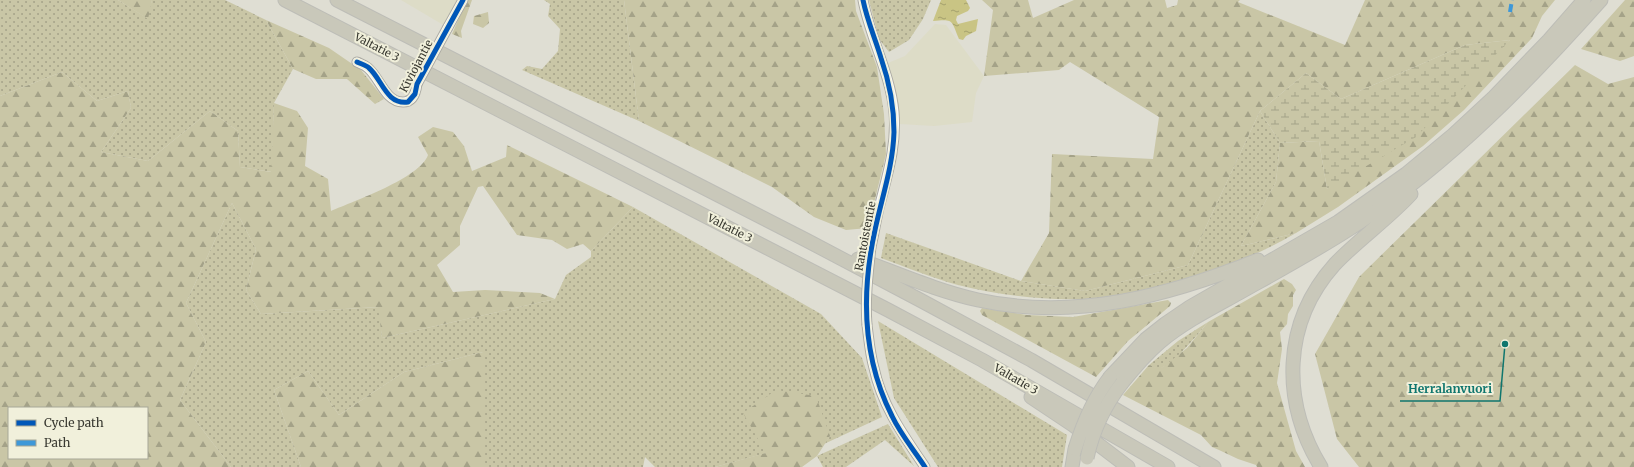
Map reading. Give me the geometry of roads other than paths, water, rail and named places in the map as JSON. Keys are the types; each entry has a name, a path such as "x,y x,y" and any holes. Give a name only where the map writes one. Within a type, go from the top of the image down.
{"highway":[{"name":"Valtatie 3","path":"286,0 543,131 982,360 1168,467"},
{"name":"Valtatie 3","path":"337,0 806,240 1032,360 1214,467"},
{"path":"1072,467 1075,449 1086,417 1102,388 1110,377 1146,339 1165,324 1232,282 1308,240 1376,196 1448,139 1494,96 1549,40 1584,0"},
{"path":"1321,467 1304,435 1296,409 1293,378 1295,346 1303,316 1320,284 1332,268 1353,247 1408,197 1443,160 1501,106 1552,55 1601,0"},
{"path":"1086,462 1095,430 1105,408 1122,383 1146,355 1174,332 1213,308 1314,251 1384,206 1443,160"},
{"path":"806,240 943,290 978,300 1011,305 1070,307 1128,301 1164,293 1223,274 1308,240"},
{"path":"982,360 1128,467"}],"street":[{"name":"Kiviojantie","path":"358,62 369,68 392,99 398,102 404,102 411,99 415,94 418,84 463,0"},
{"name":"Rantoistentie","path":"863,0 866,16 882,59 894,112 891,163 871,247 866,282 867,325 874,369 882,393 905,439 925,467"}],"water":[{"path":"941,0 966,0 970,8 968,11 957,16 956,20 958,24 978,19 976,31 966,36 963,40 959,39 951,22 945,20 933,21"}],"place":[{"name":"Herralanvuori","path":"1505,344"}]}
